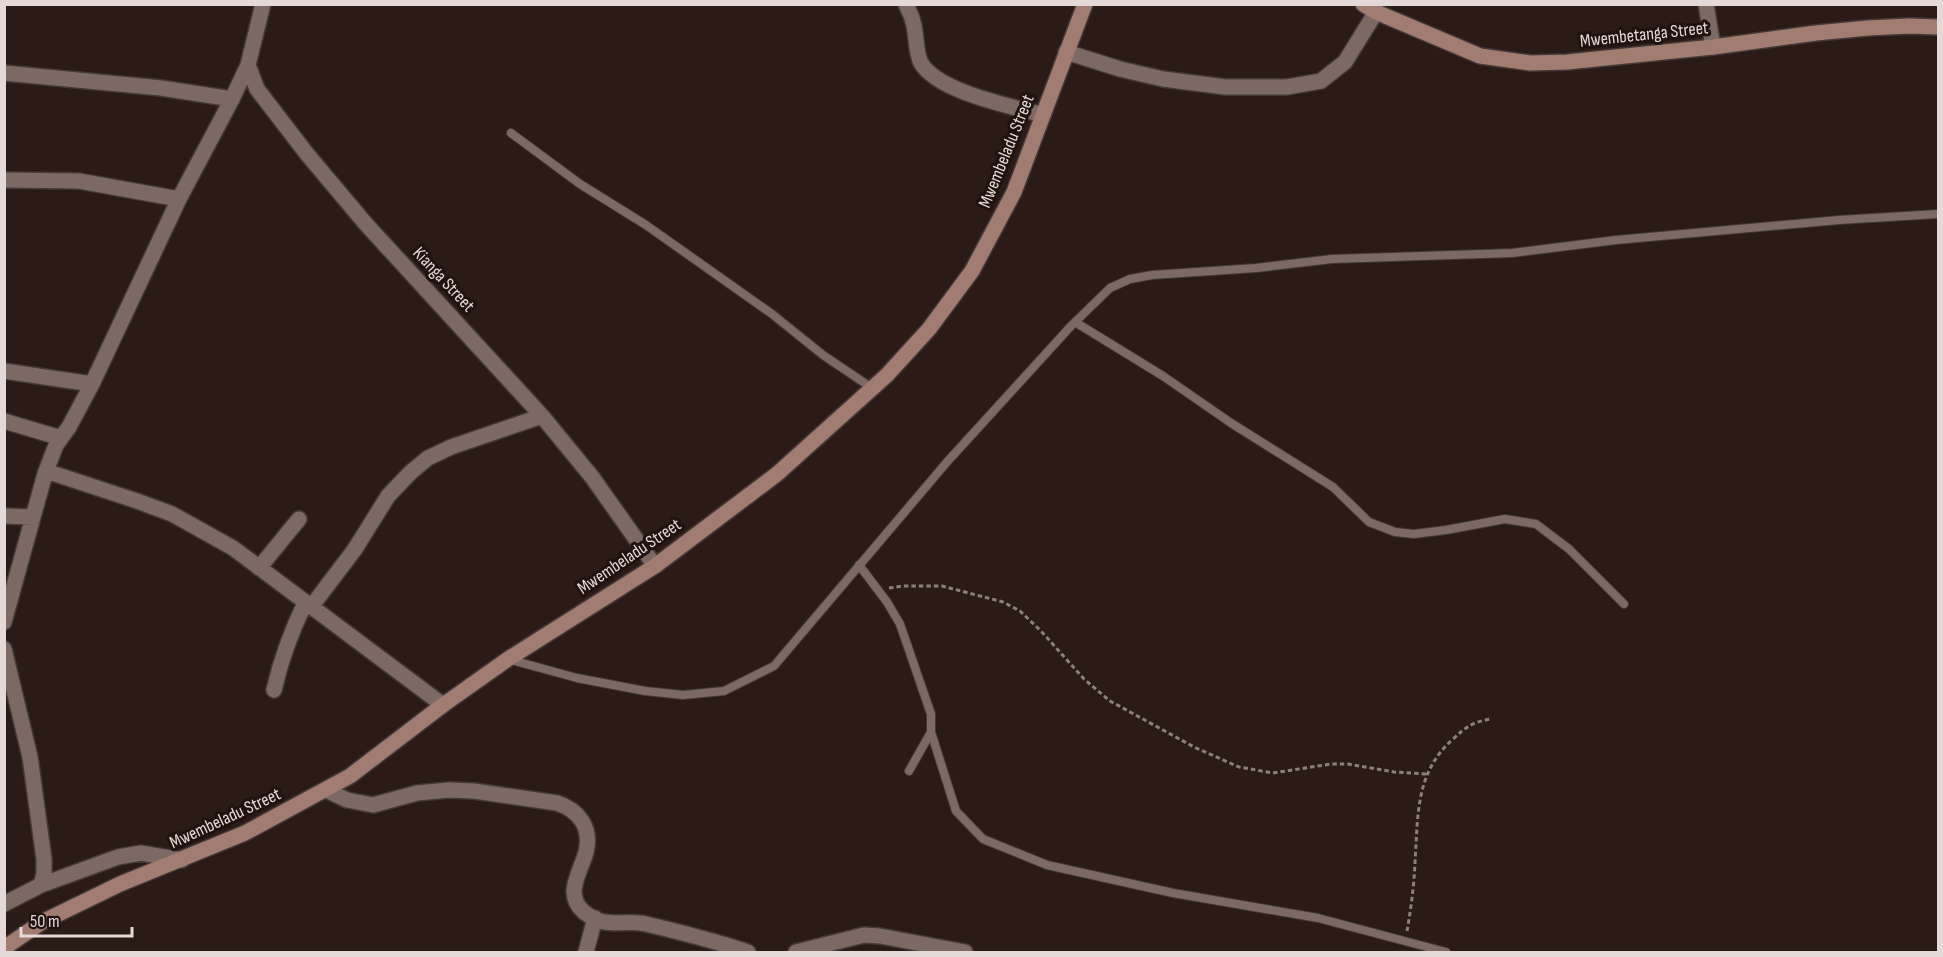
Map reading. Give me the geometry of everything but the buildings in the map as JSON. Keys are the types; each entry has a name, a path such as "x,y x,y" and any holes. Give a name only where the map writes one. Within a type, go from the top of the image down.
{"street":[{"path":"4,622 46,471 56,445 92,384 179,199 248,65 263,4"},
{"path":"906,4 913,21 920,61 928,73 944,84 969,94 1043,114"},
{"name":"Mwembeladu Street","path":"4,948 42,922 120,884 245,833 326,790 374,760 443,705 508,659 655,566 777,474 887,375 929,329 972,271 1014,192 1085,4"},
{"path":"1706,4 1713,47"},
{"path":"1066,52 1119,69 1163,79 1225,87 1287,87 1321,81 1345,62 1370,8"},
{"name":"Mwembetanga Street","path":"1370,8 1480,56 1530,63 1567,62 1713,47 1848,30 1909,26 1938,27"},
{"name":"Kianga Street","path":"248,65 258,89 307,154 366,223 542,416 592,477 655,566"},
{"path":"4,73 161,88 232,99"},
{"path":"4,180 80,181 179,199"},
{"path":"4,371 92,384"},
{"path":"274,690 279,664 288,638 308,605 355,549 388,496 411,472 428,458 451,447 542,416"},
{"path":"4,421 61,438"},
{"path":"46,471 172,514 233,548 443,705"},
{"path":"4,516 33,517"},
{"path":"259,568 299,519"},
{"path":"4,649 34,779 44,860 41,885"},
{"path":"326,790 347,800 373,805 417,793 449,790 474,791 557,803 569,807 580,816 587,832 587,851 573,888 583,911 603,923 642,923 748,952"},
{"path":"4,904 41,885 118,857 141,853 182,860"},
{"path":"586,952 595,918"},
{"path":"796,952 864,935 965,952"}],"lane":[{"path":"511,133 580,184 646,225 772,314 823,355 872,388"},
{"path":"508,659 577,678 645,691 683,695 724,690 774,666 947,462 1075,322 1110,288 1130,279 1152,275 1256,268 1332,259 1512,253 1617,240 1839,220 1938,214"},
{"path":"1075,322 1163,376 1333,487 1369,522 1395,532 1414,534 1446,531 1505,519 1536,524 1569,549 1624,604"},
{"path":"859,565 878,589 900,624 932,714 931,732 956,811 983,839 1047,865 1173,893 1318,918 1446,952"},
{"path":"909,771 931,732"}],"path":[{"path":"878,589 903,586 942,586 1003,602 1020,611 1084,679 1110,701 1223,761 1273,773 1331,764 1348,764 1394,772 1427,774"},
{"path":"1405,942 1415,865 1419,802 1430,766 1441,749 1463,729 1475,722 1491,719"}]}
